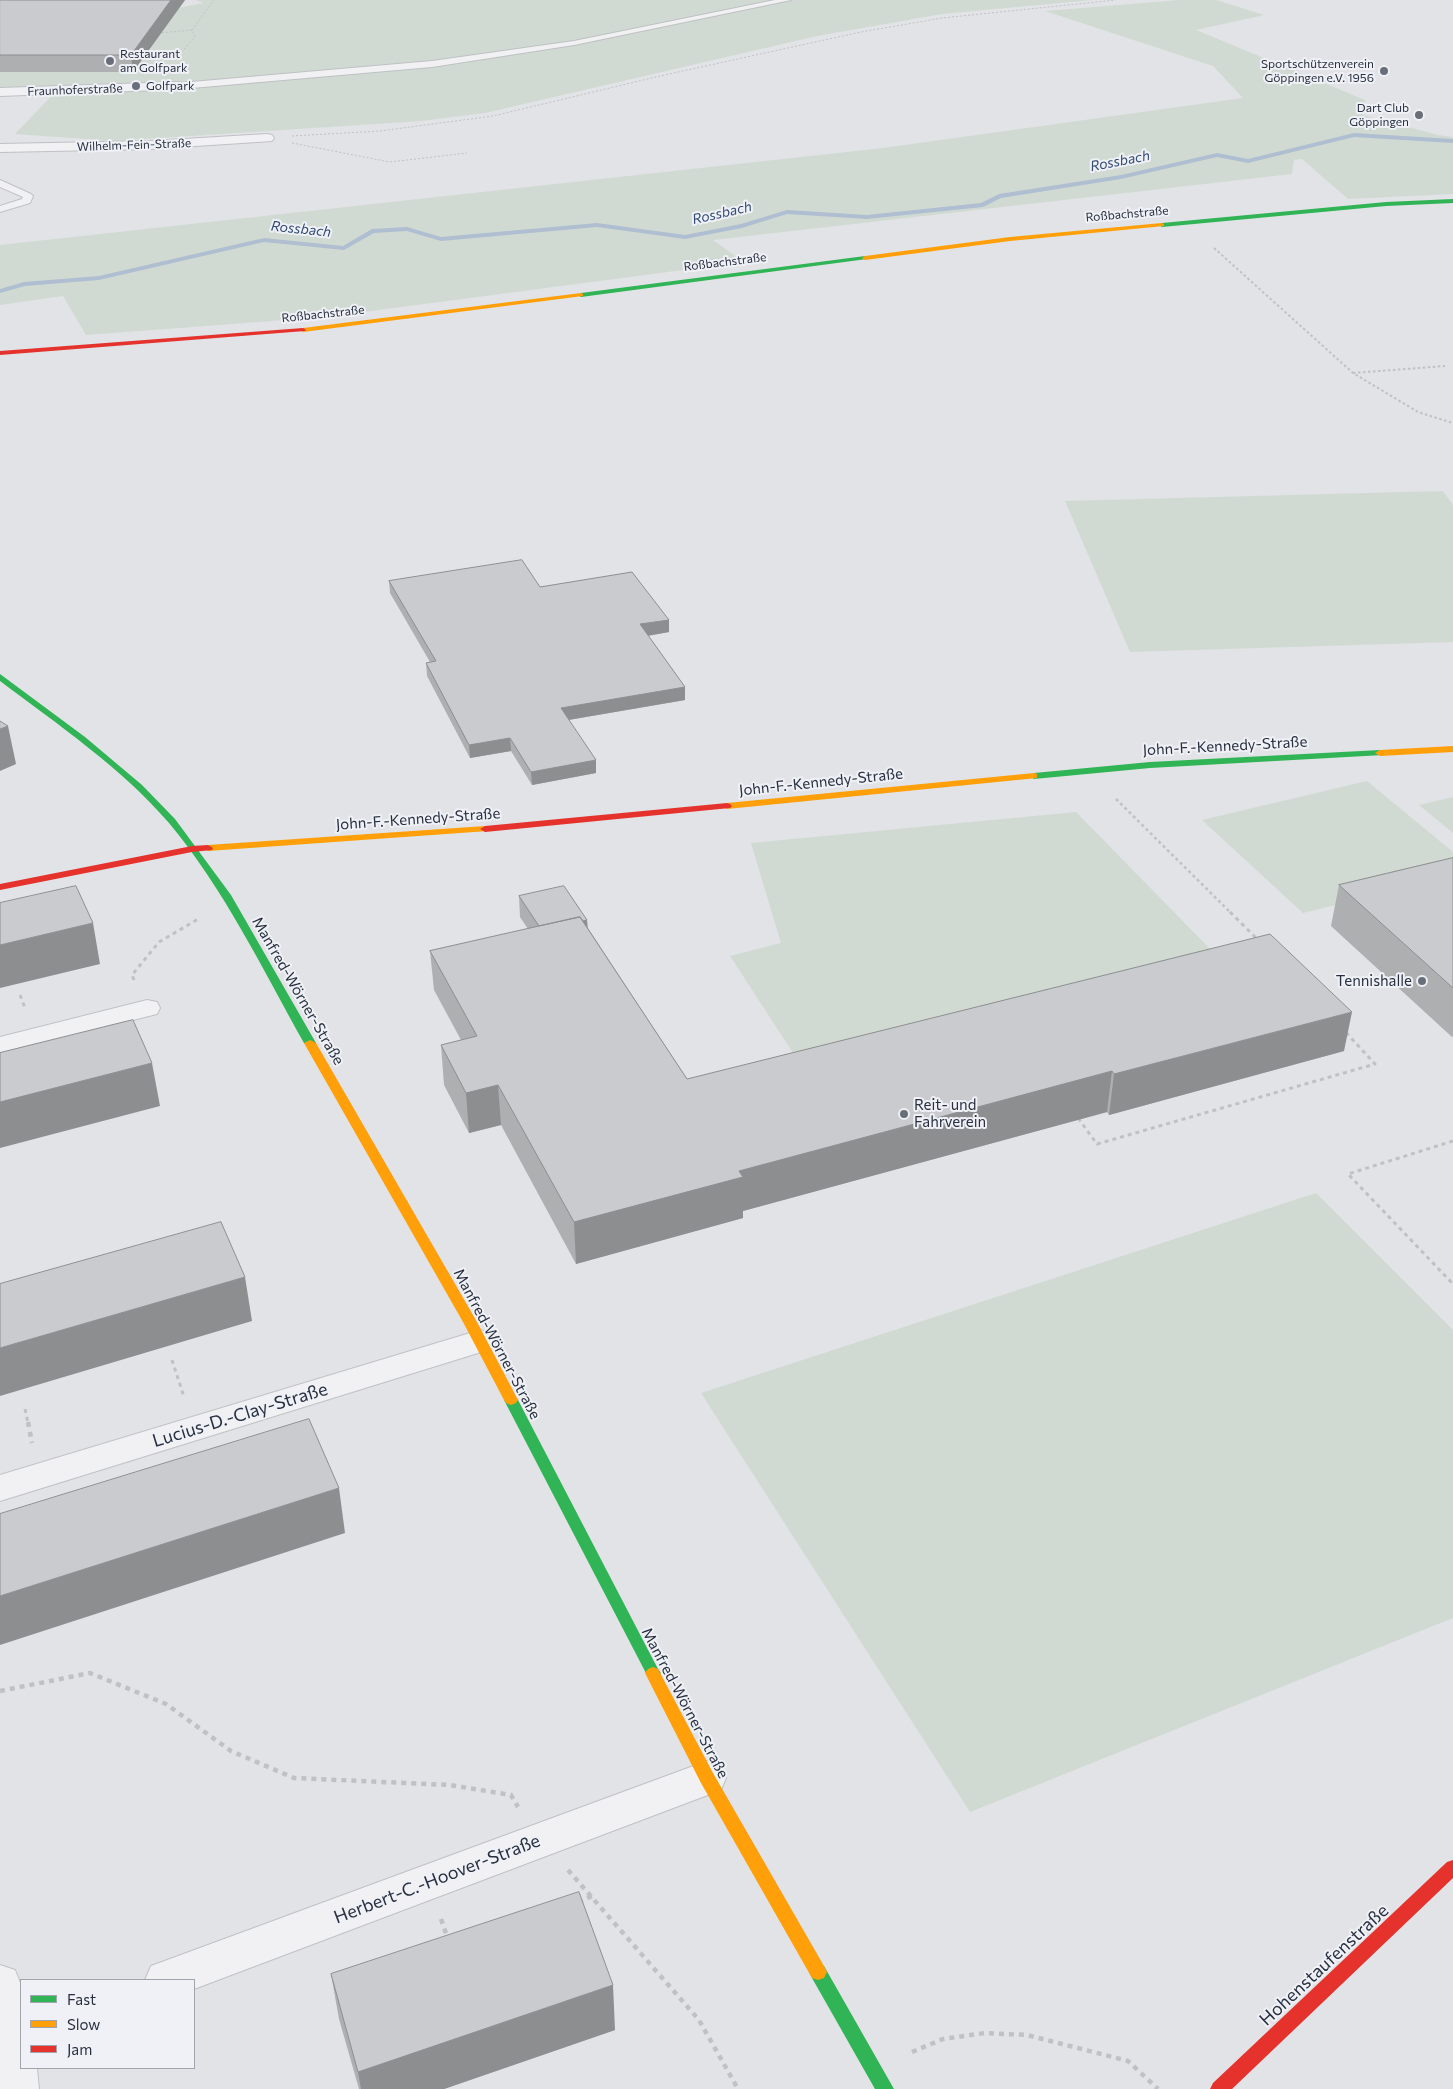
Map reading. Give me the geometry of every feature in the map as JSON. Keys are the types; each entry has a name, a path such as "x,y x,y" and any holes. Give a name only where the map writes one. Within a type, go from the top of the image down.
{"street":[{"name":"Fraunhoferstraße","path":"0,92 174,86"},
{"name":"Wilhelm-Fein-Straße","path":"0,148 150,145 267,138"},
{"name":"Roßbachstraße","path":"0,353 322,329 1010,239 1386,204 1453,201"},
{"name":"Manfred-Wörner-Straße","path":"1,678 82,739 139,787 172,820 226,895 480,1341 707,1778 886,2089"},
{"name":"John-F.-Kennedy-Straße","path":"0,887 192,849 492,829 1150,764 1453,749"},
{"path":"0,1045 147,1008"},
{"name":"Lucius-D.-Clay-Straße","path":"0,1488 480,1341"},
{"name":"Herbert-C.-Hoover-Straße","path":"169,1979 707,1778"},
{"name":"Hohenstaufenstraße","path":"1219,2089 1453,1867"},
{"path":"0,1984 18,2036 18,2089"}],"lane":[{"path":"174,86 323,75 432,64 574,43 787,0"},
{"path":"0,183 28,196 27,201 0,209"}],"path":[{"path":"155,33 192,30 214,0"},
{"path":"267,138 380,131 493,116 660,76 861,32 942,18 1116,0"},
{"path":"174,86 168,77 176,57 195,37 192,30"},
{"path":"267,138 390,162 467,153"},
{"path":"1185,223 1353,373 1418,412 1453,423"},
{"path":"1353,373 1445,366"},
{"path":"1088,771 1260,942"},
{"path":"147,1008 132,975 159,942 194,921 233,908"},
{"path":"1012,1027 1097,1144 1375,1064 1274,955"},
{"path":"1003,1030 1281,962"},
{"path":"1453,1141 1348,1174 1453,1284"},
{"path":"0,1691 90,1673 166,1704 232,1751 294,1778 450,1785 511,1795 540,1840 592,1896 699,2020 738,2089"},
{"path":"574,1903 592,1896"},
{"path":"873,2069 942,2039 985,2033 1027,2036 1128,2061 1158,2089"}],"shaded area":[{"path":"196,0 1092,0 942,14 817,36 485,113 421,121 114,141 15,134 60,87 0,89 0,44 203,3"},
{"path":"1180,0 1216,0 1264,15 1196,30 1365,100 1363,115 1438,135 1453,137 1453,194 1348,199 1302,159 1294,160 1292,174 713,240 744,262 325,317 86,335 63,296 0,305 0,245 883,148 1243,98 1213,66 1045,11"},
{"path":"1443,491 1453,505 1453,642 1130,652 1065,501"},
{"path":"1367,781 1453,852 1453,876 1303,913 1202,820"},
{"path":"1453,797 1453,833 1419,805"},
{"path":"1076,812 1217,956 797,1059 730,956 781,943 751,843"},
{"path":"1316,1193 1453,1330 1453,1618 970,1812 701,1393"}],"building":[{"path":"0,0 171,0 131,55 0,55"},
{"path":"522,560 540,587 632,572 669,620 640,624 685,687 561,708 596,760 531,772 510,738 469,745 426,663 436,661 389,581"},
{"path":"0,721 8,726 0,729"},
{"path":"1453,858 1453,988 1339,885"},
{"path":"76,886 93,923 0,945 0,903"},
{"path":"564,886 587,920 583,921 580,917 539,926 519,896"},
{"path":"580,917 687,1079 1270,934 1352,1012 1114,1074 1112,1071 739,1171 743,1177 574,1222 498,1085 466,1093 441,1045 477,1036 430,951"},
{"path":"133,1020 152,1063 0,1102 0,1053"},
{"path":"221,1222 245,1277 0,1348 0,1284"},
{"path":"309,1419 339,1488 0,1596 0,1514"},
{"path":"579,1892 613,1985 358,2072 331,1974"}],"waterway":[{"name":"Rossbach","path":"0,291 24,284 99,278 264,240 344,248 372,231 407,229 441,239 597,225 685,237 742,226 787,212 867,217 983,205 999,196 1121,177 1217,155 1248,161 1354,135 1453,141"}],"traffic: fast":[{"path":"1162,225 1386,204 1453,201"},
{"path":"581,295 865,258"},
{"path":"0,677 82,739 139,787 172,821 226,895 310,1043"},
{"path":"1034,776 1150,765 1380,753"},
{"path":"511,1400 653,1673"},
{"path":"818,1972 885,2089"}],"traffic: slow":[{"path":"865,258 1010,239 1162,225"},
{"path":"303,330 581,295"},
{"path":"1380,753 1453,749"},
{"path":"727,806 1034,776"},
{"path":"208,848 485,829"},
{"path":"310,1043 470,1322 511,1400"},
{"path":"653,1673 707,1778 818,1972"}],"traffic: jam":[{"path":"0,353 303,330"},
{"path":"485,829 727,806"},
{"path":"0,887 192,849 208,848"},
{"path":"1219,2089 1453,1867"}],"place":[{"name":"Restaurant am Golfpark","path":"110,61"},
{"name":"Sportschützenverein Göppingen e.V. 1956","path":"1384,71"},
{"name":"Golfpark","path":"136,86"},
{"name":"Dart Club Göppingen","path":"1419,115"},
{"name":"Tennishalle","path":"1422,981"},
{"name":"Reit- und Fahrverein","path":"904,1114"}]}
